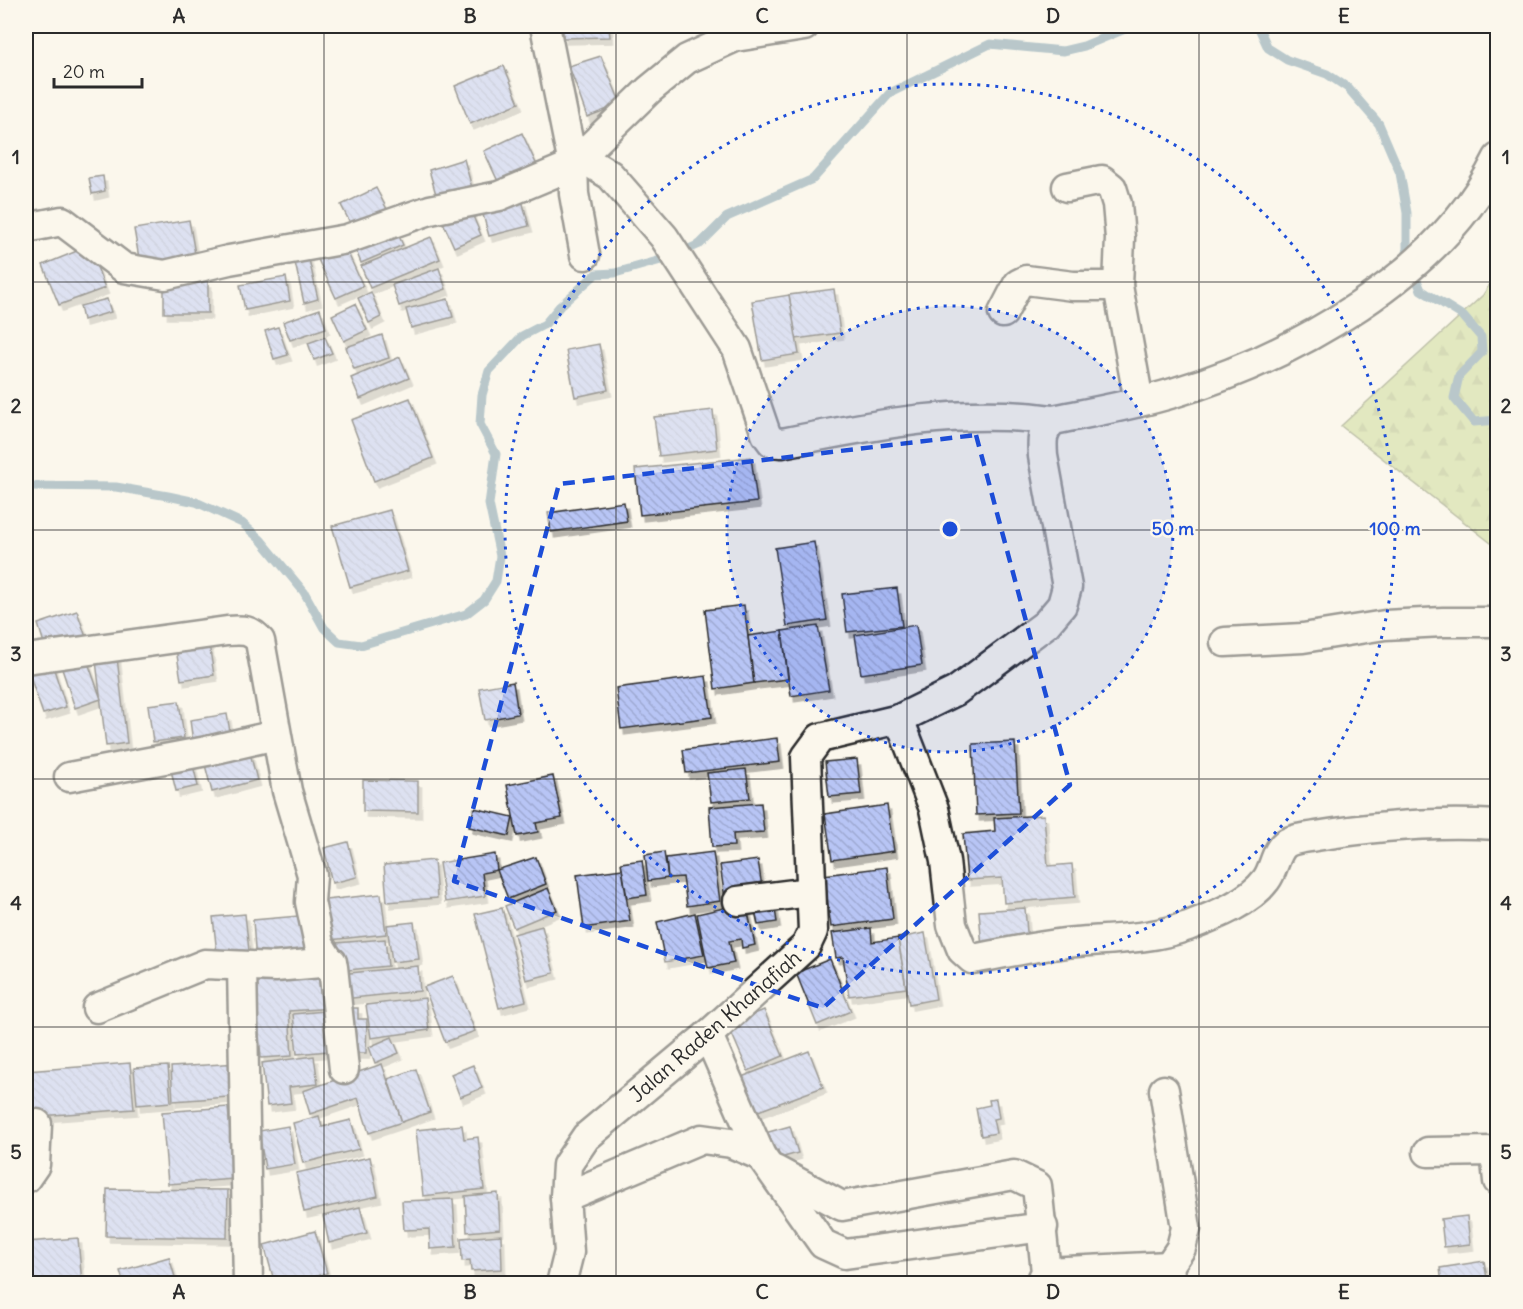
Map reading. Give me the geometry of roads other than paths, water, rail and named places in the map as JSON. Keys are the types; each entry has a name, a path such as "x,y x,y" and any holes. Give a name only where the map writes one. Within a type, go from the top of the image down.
{"street":[{"path":"545,26 577,161 574,194 585,255"},
{"path":"26,228 62,221 124,268 165,275 229,260 348,239 430,210 499,196 577,161 649,90 687,59 735,37 804,26"},
{"path":"577,161 610,175 664,237 737,349 766,434 772,442 782,442 907,419 1000,414 1053,420 1139,402 1224,376 1299,341 1368,299 1399,276 1433,247 1478,192 1497,158"},
{"path":"1067,187 1102,180 1112,188 1117,204 1120,238 1118,286 1124,331 1139,402"},
{"path":"1003,313 1018,285 1026,280 1073,286 1118,286"},
{"name":"Jalan Raden Khanafiah","path":"561,1284 569,1252 565,1197 567,1165 586,1137 708,1035 806,946 813,931 806,757 820,738 899,719 956,691 1046,624 1062,605 1067,587 1043,456 1042,437 1045,428 1053,420"},
{"path":"1225,642 1303,638 1385,626 1443,622 1497,622"},
{"path":"26,659 246,630 255,633 260,641 291,809 312,876 310,902 320,944 332,962 344,1069"},
{"path":"899,719 934,809 945,861 952,925 962,950 972,959 1073,942 1146,937 1186,926 1224,910 1258,889 1267,879 1282,848 1290,841 1350,830 1418,824 1497,825"},
{"path":"69,777 207,751 276,735"},
{"path":"738,901 810,892"},
{"path":"97,1008 205,964 275,967 332,962"},
{"path":"242,966 248,1284"},
{"path":"708,1035 765,1162 823,1244 845,1254 1043,1227"},
{"path":"565,1197 702,1139 731,1143 842,1206 1014,1175 1037,1186 1043,1227 1043,1278 1170,1275 1186,1228 1164,1090"},
{"path":"26,1178 35,1164 37,1124"},
{"path":"1428,1152 1496,1150 1497,1181"}],"waterway":[{"path":"26,486 116,487 196,502 242,523 261,540 304,592 324,628 339,642 361,645 466,614 484,600 496,581 500,556 489,504 496,454 480,424 482,395 489,371 522,336 545,324 560,306 596,274 615,273 668,258 700,244 727,217 813,179 890,93 990,44 1063,51 1084,46 1132,26"},
{"path":"1258,26 1268,48 1287,60 1327,74 1348,88 1379,124 1400,173 1407,213 1407,257 1421,290 1463,316 1481,337 1482,352 1459,376 1454,398 1474,422 1498,420"}]}
